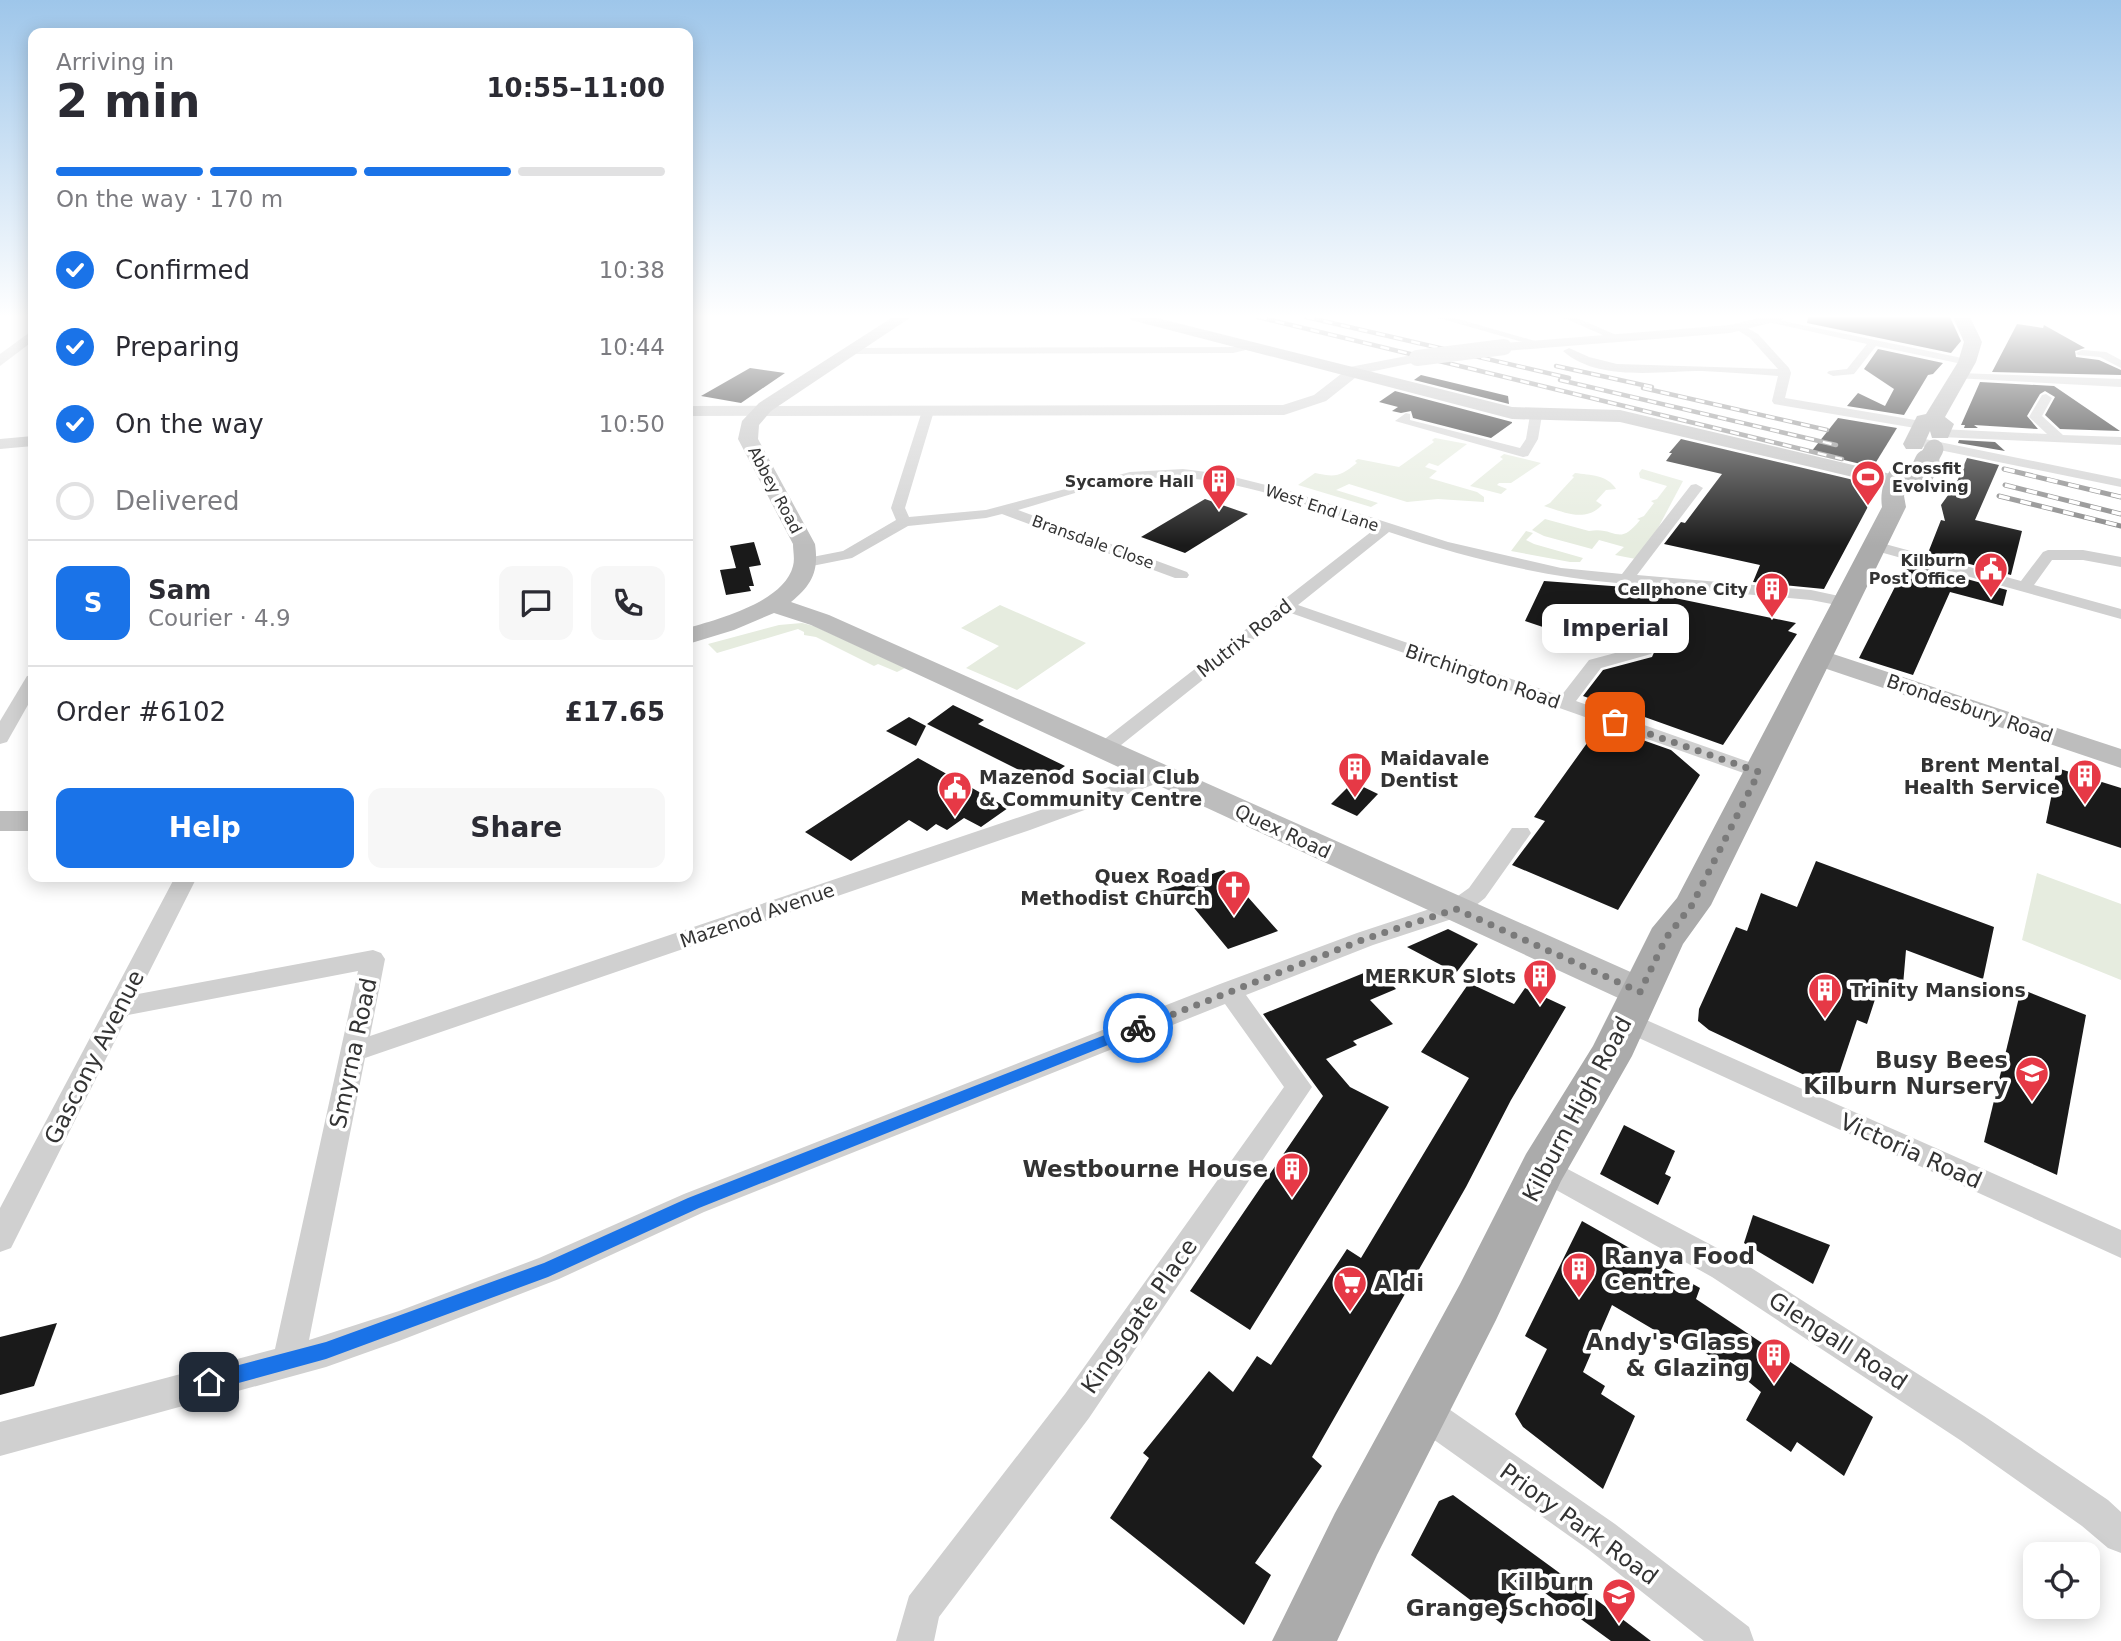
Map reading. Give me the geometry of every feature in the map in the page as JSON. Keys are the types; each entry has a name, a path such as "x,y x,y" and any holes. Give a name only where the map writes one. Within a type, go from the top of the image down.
{"main road":[{"path":"760,411 786,394"},
{"path":"1434,394 1512,413 1620,416 1904,478"},
{"name":"Kilburn High Road","path":"1304,1641 1420,1410 1478,1302 1543,1168 1610,1056 1666,938 1692,905 1894,507 1911,501 1904,478 1950,394"},
{"name":"Abbey Road","path":"760,411 750,423 748,439 801,538 807,562"},
{"path":"693,634 746,618 772,604 799,580 807,562"},
{"name":"Quex Road","path":"772,604 816,619 1456,909 1633,1006"},
{"name":"Brondesbury Road","path":"1818,657 2121,759"},
{"path":"0,821 28,821"}],"street":[{"path":"693,411 1284,410 1325,394"},
{"path":"1780,394 1778,401 2121,483"},
{"path":"2046,398 2035,417 2058,437"},
{"path":"904,522 898,508 928,411"},
{"path":"1406,417 1401,421 1523,453 1532,439 1536,415"},
{"path":"1926,437 2058,437 2121,441"},
{"path":"0,444 28,441"},
{"name":"West End Lane","path":"807,562 847,555 904,522 956,518 1004,510 1130,476 1183,472 1222,478 1281,493 1385,528 1506,562 1561,573 1624,581 1811,595 1847,602"},
{"path":"1624,581 1696,488"},
{"name":"Bransdale Close","path":"1004,510 1181,575"},
{"name":"Mutrix Road","path":"1104,749 1385,528"},
{"path":"1874,546 2121,614"},
{"path":"2025,587 2048,555 2092,556 2121,562"},
{"name":"Birchington Road","path":"1286,606 1759,772"},
{"path":"1564,704 1595,664 1645,650"},
{"path":"0,738 28,689"},
{"name":"Mazenod Avenue","path":"352,1052 1023,825 1161,775"},
{"path":"0,1439 289,1360 399,1326 548,1269 694,1203 1229,991 1365,939 1456,909 1477,893 1520,833"},
{"name":"Gascony Avenue","path":"0,1238 183,882"},
{"name":"Smyrna Road","path":"120,1007 373,958 289,1360"},
{"name":"Kingsgate Place","path":"915,1641 922,1609 1077,1406 1299,1087 1229,991"},
{"name":"Victoria Road","path":"1633,1006 2121,1244"},
{"name":"Glengall Road","path":"1543,1168 1734,1274 1948,1413 2095,1513 2121,1535"},
{"name":"Priory Park Road","path":"1420,1410 1602,1537 1735,1641"}],"shaded area":[{"path":"1435,438 1467,444 1438,466 1429,463 1425,467 1437,471 1429,478 1477,492 1484,497 1484,502 1438,499 1407,502 1349,484 1336,490 1378,503 1371,507 1298,485 1315,473 1342,473 1357,463 1355,461 1358,459 1399,467 1434,442 1432,440"},
{"path":"1504,454 1541,463 1511,483 1499,483 1497,485 1507,489 1501,494 1470,486 1503,459 1500,457"},
{"path":"1642,469 1683,481 1641,560 1615,555 1624,547 1599,540 1592,549 1532,530 1545,519 1589,531 1627,533 1654,503 1651,501 1657,499 1667,486 1640,478"},
{"path":"1575,473 1603,478 1616,489 1606,490 1596,501 1602,505 1589,514 1567,513 1544,506 1550,503"},
{"path":"1526,531 1533,533 1526,540 1534,544 1583,558 1580,562 1570,562 1511,551"},
{"path":"1000,605 1086,643 1017,690 966,668 999,646 961,628"},
{"path":"802,623 905,668 897,672 878,664 874,666 816,637 804,635 804,632 798,629 717,653 708,644 779,625"},
{"path":"2037,873 2121,904 2121,980 2022,940"}],"building":[{"path":"705,394 755,394 741,403 701,396"},
{"path":"1391,394 1405,394 1512,423 1491,438 1413,418 1411,411 1392,411 1398,407 1379,402"},
{"path":"1468,394 1508,396 1509,404"},
{"path":"1859,394 1885,406 1892,394 1917,394 1904,415 1847,406"},
{"path":"1975,394 2041,394 2027,416 2038,429 1974,425 1978,428 1964,428 1965,425 1961,425"},
{"path":"2049,394 2065,394 2120,431 2060,429 2045,415 2055,397"},
{"path":"1838,418 1897,428 1873,467 1811,452"},
{"path":"1681,439 1879,486 1824,589 1753,582 1760,565 1664,544 1681,522 1685,523 1722,474 1666,461"},
{"path":"1959,440 1995,442 2005,451 1958,443"},
{"path":"1967,458 1999,465 1975,520 2022,531 2011,575 1928,553 1941,520 1945,521 1941,505 1956,484"},
{"path":"1205,499 1248,514 1185,553 1141,537"},
{"path":"754,542 761,565 749,567 754,586 749,586 751,591 726,595 720,570 736,568 730,546"},
{"path":"1906,565 1922,569 1923,567 2007,590 2003,606 1950,592 1913,675 1859,658"},
{"path":"1544,581 1666,590 1670,597 1796,623 1788,631 1797,634 1723,745 1625,710 1634,719 1611,710 1614,707 1583,696 1603,670 1652,657 1656,648 1651,643 1644,642 1614,651 1525,621"},
{"path":"953,705 984,720 978,724 1065,766 1043,782 927,724"},
{"path":"909,717 926,726 916,746 886,731"},
{"path":"1600,725 1671,750 1700,775 1618,910 1512,865 1545,821 1534,817"},
{"path":"918,758 1008,808 981,827 964,818 947,830 936,824 927,831 909,820 851,861 805,832"},
{"name":"Brent Mental Health Service","path":"2057,768 2121,788 2121,848 2046,823"},
{"name":"Maidavale Dentist","path":"1353,782 1378,794 1357,816 1331,804"},
{"path":"1816,861 1994,927 1983,979 1906,950 1902,997 1880,984 1867,1024 1857,1020 1834,1089 1709,1030 1698,1021 1699,1009 1736,927 1747,931 1761,893 1797,907"},
{"name":"Quex Road Methodist Church","path":"1224,870 1278,931 1228,949 1190,903 1137,903 1137,899"},
{"path":"1448,929 1478,944 1456,973 1407,947"},
{"name":"Westbourne House","path":"1376,968 1396,989 1370,1000 1393,1024 1353,1041 1357,1045 1326,1059 1350,1087 1389,1107 1250,1330 1190,1291 1323,1096 1263,1014"},
{"path":"1469,983 1514,1004 1525,988 1566,1007 1511,1100 1466,1187 1312,1457 1322,1466 1255,1563 1271,1575 1244,1625 1110,1518 1149,1458 1143,1453 1209,1371 1233,1392 1257,1356 1271,1365 1347,1249 1361,1258 1469,1078 1421,1052"},
{"name":"Busy Bees Kilburn Nursery","path":"2021,989 2086,1015 2057,1175 1984,1142"},
{"path":"1624,1125 1675,1151 1665,1174 1671,1177 1658,1205 1600,1174"},
{"path":"1753,1215 1830,1245 1813,1284 1744,1243"},
{"path":"1582,1221 1700,1288 1696,1299 1873,1417 1844,1476 1797,1442 1791,1452 1746,1420 1761,1392 1744,1378 1681,1337 1678,1344 1612,1305 1583,1372 1605,1386 1601,1394 1635,1416 1603,1489 1523,1427 1515,1414 1547,1349 1525,1336"},
{"path":"57,1323 34,1386 0,1395 0,1337"},
{"path":"1453,1495 1651,1641 1611,1641 1523,1577 1502,1624 1411,1555 1439,1501"}],"railway":[{"path":"1573,394 1842,459"},
{"path":"1618,394 1836,445"},
{"path":"1667,394 1827,430"},
{"path":"2004,469 2121,497"},
{"path":"2005,485 2121,514"},
{"path":"1999,496 2121,526"}],"way so far":[{"path":"1138,1028 1365,939 1456,909 1640,992 1666,938 1692,905 1759,772 1615,722"}],"place":[{"name":"Crossfit Evolving","path":"1868,507"},
{"name":"Sycamore Hall","path":"1219,511"},
{"name":"Kilburn Post Office","path":"1991,599"},
{"name":"Cellphone City","path":"1772,619"},
{"name":"Imperial","path":"1615,722"},
{"name":"Maidavale Dentist","path":"1355,799"},
{"name":"Brent Mental Health Service","path":"2085,806"},
{"name":"Mazenod Social Club & Community Centre","path":"955,818"},
{"name":"Quex Road Methodist Church","path":"1234,917"},
{"name":"MERKUR Slots","path":"1540,1006"},
{"name":"Trinity Mansions","path":"1825,1020"},
{"name":"Busy Bees Kilburn Nursery","path":"2032,1103"},
{"name":"Westbourne House","path":"1292,1199"},
{"name":"Ranya Food Centre","path":"1579,1299"},
{"name":"Aldi","path":"1350,1313"},
{"name":"Andy's Glass & Glazing","path":"1774,1385"},
{"name":"Kilburn Grange School","path":"1619,1625"}],"route":[{"path":"209,1382 326,1351 399,1326 548,1269 694,1203 1138,1028"}]}
